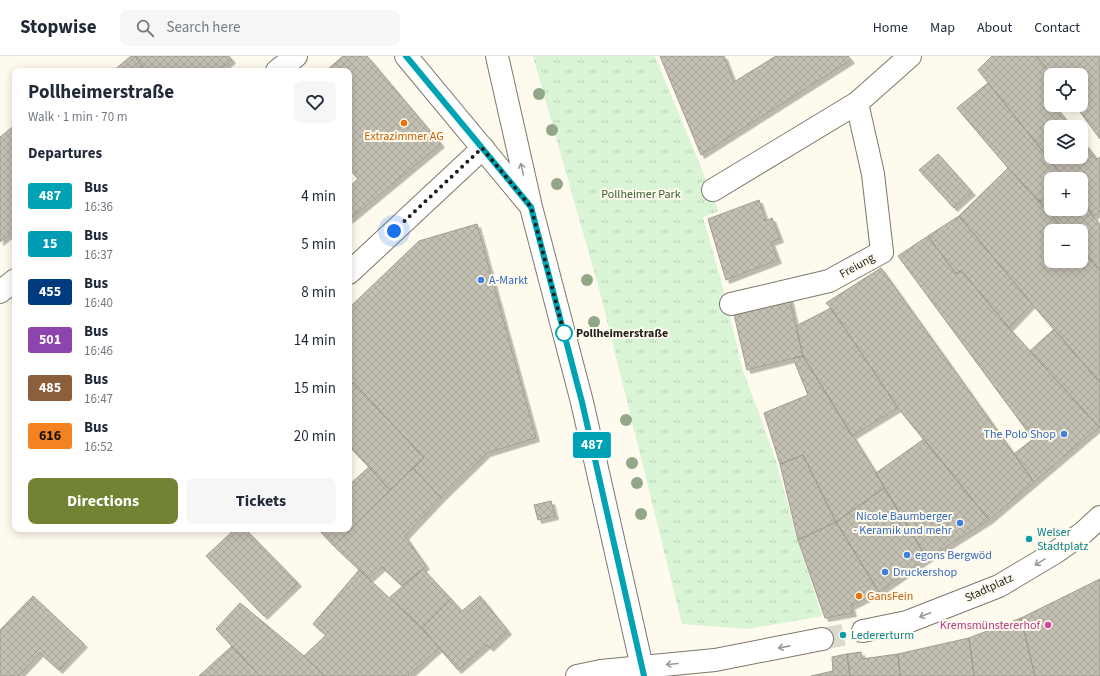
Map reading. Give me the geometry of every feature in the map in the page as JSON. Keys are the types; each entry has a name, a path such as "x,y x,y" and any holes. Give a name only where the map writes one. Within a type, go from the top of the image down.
{"main road":[{"path":"281,68 296,56"},
{"path":"406,56 531,207"},
{"path":"497,56 531,207 582,402 644,671"},
{"path":"713,190 857,103 910,56"},
{"name":"Freiung","path":"731,304 829,281 882,252 873,174 857,103"},
{"path":"352,270 482,148"},
{"path":"0,292 12,282"},
{"name":"Stadtplatz","path":"863,631 907,622 999,586 1056,552 1084,532 1100,517"},
{"path":"577,676 601,671 644,671 715,660 822,639"}],"green space":[{"name":"Pollheimer Park","path":"533,56 655,56 719,211 703,217 721,280 743,371 777,464 797,539 822,616 747,629 682,624 601,296"}],"building":[{"path":"131,56 135,56 143,68 117,68"},
{"path":"135,56 229,56 232,60 222,68 143,68"},
{"path":"343,56 367,56 441,144 352,218 352,184 358,179 352,172 352,68 329,68"},
{"path":"660,56 724,56 734,82 776,56 848,56 851,60 701,155"},
{"path":"992,56 1036,56 1046,68 1044,68 1044,112 1060,112 1066,120 1044,120 1044,153 978,70"},
{"path":"1036,56 1100,56 1100,139 1088,123 1088,120 1086,120 1080,112 1088,112 1088,68 1046,68"},
{"path":"988,83 1044,153 1044,164 1053,164 1059,172 1044,172 1044,199 1040,202 1008,168 957,108"},
{"path":"12,127 12,232 0,242 0,137"},
{"path":"1088,148 1097,159 1100,157 1100,211 1093,217 1088,210 1088,172 1059,172 1053,164 1088,164"},
{"path":"938,154 972,192 954,208 919,170"},
{"path":"1008,168 1044,208 1044,216 1051,216 1059,224 1044,224 1044,268 1088,268 1088,257 1100,271 1100,383 1032,304 959,216"},
{"path":"1044,199 1044,207 1040,202"},
{"path":"759,200 766,221 772,218 780,239 771,242 778,260 726,280 708,219"},
{"path":"1088,209 1100,225 1100,271 1088,257 1088,224 1059,224 1052,216 1088,216"},
{"path":"959,216 1032,304 1009,328 961,270 956,274 928,236"},
{"path":"477,224 536,438 487,453 441,498 413,468 424,458 354,383 352,384 352,305 419,241"},
{"path":"928,236 956,274 961,270 1009,328 1099,427 1034,482 1014,454 1033,439 898,256"},
{"path":"881,268 1034,482 989,520 898,408 831,308 826,303"},
{"path":"789,296 803,356 747,370 733,310"},
{"path":"831,308 898,408 852,436 803,356 796,326"},
{"path":"1054,329 1100,383 1099,427 1030,351"},
{"path":"803,356 884,488 836,522 803,455 780,464 764,413 808,395 793,358"},
{"path":"354,383 424,458 390,490 352,449 352,384"},
{"path":"924,439 989,520 927,559 876,473"},
{"path":"803,455 836,522 798,540 780,464"},
{"path":"369,467 390,490 352,528 352,482"},
{"path":"413,468 441,498 405,536 426,566 402,586 382,567 369,579 334,546 348,532 352,532 352,528"},
{"path":"884,488 927,559 879,592 836,522"},
{"path":"551,501 555,516 538,520 534,505"},
{"path":"836,522 879,592 851,606 853,613 825,618 798,540"},
{"path":"232,532 248,532 298,583 264,616 206,556"},
{"path":"321,532 348,532 334,546"},
{"path":"423,569 451,599 422,628 390,597"},
{"path":"359,570 422,628 439,648 408,676 325,676 304,656 326,635 313,624"},
{"path":"1100,579 1100,676 1035,676 1021,618"},
{"path":"33,596 84,644 59,670 40,653 18,676 0,676 0,630"},
{"path":"480,596 508,631 490,648 487,645 458,670 422,628 451,599 462,611"},
{"path":"240,603 304,656 325,676 260,676 216,629"},
{"path":"1021,618 1035,676 974,676 969,638"},
{"path":"969,638 974,676 900,676 898,654"},
{"path":"232,646 260,676 199,676"},
{"path":"861,652 862,659 898,654 900,676 850,676 847,654"},
{"path":"847,654 850,676 811,676 833,671 832,657"}],"tunnel":[{"path":"822,639 863,631"}],"bus line":[{"name":"487","path":"406,56 531,207 582,402 637,639 644,676"}],"place":[{"name":"Extrazimmer AG","path":"404,123"},
{"name":"A-Markt","path":"481,280"},
{"name":"Pollheimerstraße","path":"564,333"},
{"name":"The Polo Shop","path":"1064,434"},
{"name":"Nicole Baumberger - Keramik und mehr","path":"960,523"},
{"name":"Welser Stadtplatz","path":"1029,539"},
{"name":"egons Bergwöd","path":"907,555"},
{"name":"Druckershop","path":"885,572"},
{"name":"GansFein","path":"859,596"},
{"name":"Kremsmünstererhof","path":"1048,625"},
{"name":"Ledererturm","path":"843,635"}],"route":[{"path":"394,231 482,148 531,207 564,333"}]}
